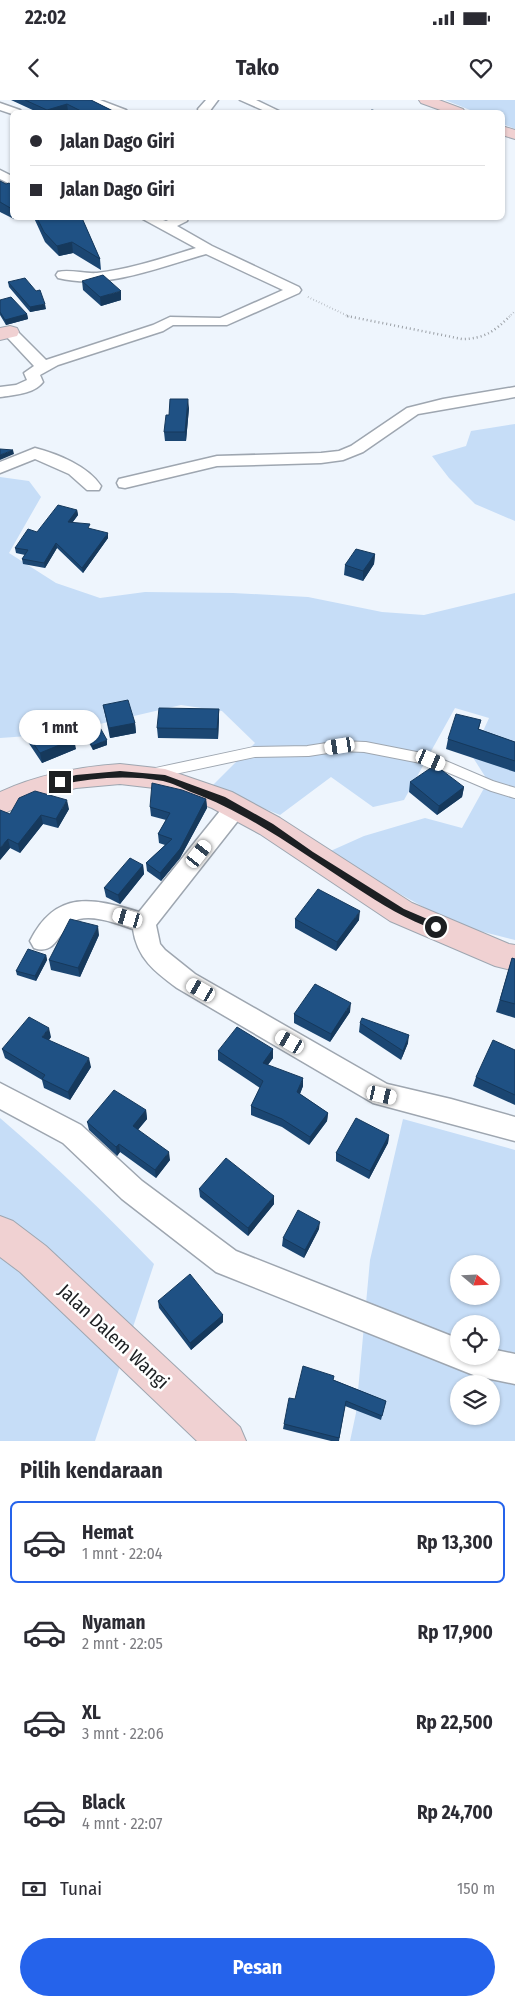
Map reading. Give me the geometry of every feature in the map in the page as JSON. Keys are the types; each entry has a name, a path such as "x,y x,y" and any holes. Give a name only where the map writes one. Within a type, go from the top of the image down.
{"main road":[{"path":"426,100 453,110"},
{"path":"0,804 30,790 76,778 120,774 165,778 222,800 270,826 401,912 506,957 515,958"},
{"name":"Jalan Dalem Wangi","path":"0,1234 33,1259 226,1441"}],"street":[{"path":"90,100 117,110"},
{"path":"204,110 212,100"},
{"path":"246,100 270,110"},
{"path":"152,220 167,226 207,249 294,290"},
{"path":"167,226 178,220"},
{"path":"64,275 76,279 97,277 135,270 207,249"},
{"path":"0,392 31,386 35,382 32,373 43,366 158,328 170,321 222,322 294,290"},
{"path":"5,333 43,366"},
{"path":"125,483 217,461 343,456 413,411 515,392"},
{"path":"0,468 35,453 67,467 90,481 93,486"},
{"path":"236,807 144,923 146,942 151,952 162,964 186,981 382,1095 515,1129"},
{"path":"42,941 58,921 71,912 83,909 144,923"},
{"path":"0,1094 72,1134 132,1190 226,1262 450,1350"},
{"path":"496,1365 515,1369"}],"lane":[{"path":"143,776 254,752 308,751 340,746 365,747 431,760 492,786 515,793"}],"path":[{"path":"294,290 351,318 462,339 476,340 488,336 515,311"}],"shaded area":[{"path":"445,100 515,100 515,129 505,125 505,110 470,110"},
{"path":"515,424 515,521 475,504 449,478 432,456 466,446 471,431"},
{"path":"0,477 29,481 41,497 9,553 56,583 100,598 145,592 233,593 308,597 382,612 424,615 515,593 515,940 456,925 326,853 364,836 425,818 462,828 488,781 472,756 489,718 455,708 404,800 373,807 331,777 280,815 211,787 255,743 222,711 181,705 57,734 0,738"},
{"path":"0,1118 79,1189 154,1264 95,1441 0,1441"},
{"path":"403,1119 515,1150 515,1441 350,1441 356,1413 370,1260"}],"building":[{"path":"25,100 91,100 111,110 79,110 67,104 47,110"},
{"path":"0,181 6,184 9,183 10,208 0,202"},
{"path":"38,220 83,220 100,259 72,242 57,246 44,232"},
{"path":"103,275 121,291 100,297 82,281"},
{"path":"25,278 36,291 40,290 45,304 30,307 8,282"},
{"path":"11,297 27,314 5,320 0,312 0,300"},
{"path":"170,399 188,399 185,432 164,432 166,415 169,415"},
{"path":"0,449 13,450 0,455"},
{"path":"58,505 77,510 68,522 90,524 88,528 108,533 82,568 56,543 44,563 22,559 28,550 15,548 28,529 37,532"},
{"path":"356,549 375,554 363,571 345,565"},
{"path":"128,700 135,723 109,728 103,705"},
{"path":"159,708 219,709 217,729 157,728"},
{"path":"456,714 481,720 478,729 515,742 515,761 448,739"},
{"path":"60,719 74,739 40,753 26,733"},
{"path":"98,724 107,740 92,746 83,729"},
{"path":"435,765 464,787 439,806 410,782"},
{"path":"152,783 182,790 206,799 180,849 160,873 146,863 172,839 158,834 170,813 150,807"},
{"path":"35,791 67,800 56,819 41,815 18,844 8,839 0,848 0,810 10,814 19,798"},
{"path":"130,858 143,865 118,895 104,888"},
{"path":"318,889 360,911 337,942 295,919"},
{"path":"70,919 98,926 78,968 49,960"},
{"path":"28,949 46,955 35,976 16,971"},
{"path":"512,958 515,959 515,1004 500,1000"},
{"path":"315,984 351,1003 331,1034 294,1014"},
{"path":"29,1017 49,1028 42,1037 89,1058 68,1092 42,1079 45,1075 2,1049"},
{"path":"362,1018 409,1035 403,1051 360,1023"},
{"path":"237,1027 273,1049 263,1063 303,1078 297,1092 328,1113 310,1137 282,1119 251,1106 263,1081 218,1051"},
{"path":"493,1040 515,1050 515,1095 476,1077"},
{"path":"114,1090 146,1110 133,1126 169,1152 155,1170 119,1144 116,1147 87,1122"},
{"path":"356,1118 389,1135 370,1171 336,1153"},
{"path":"226,1158 274,1196 248,1228 199,1189"},
{"path":"298,1210 320,1222 305,1250 283,1238"},
{"path":"190,1274 223,1315 190,1343 158,1301"},
{"path":"303,1366 334,1376 333,1380 386,1401 382,1416 346,1401 339,1438 284,1424 289,1398 295,1399"}],"route":[{"path":"60,782 76,778 120,774 165,778 222,800 270,826 401,912 436,927"}]}
